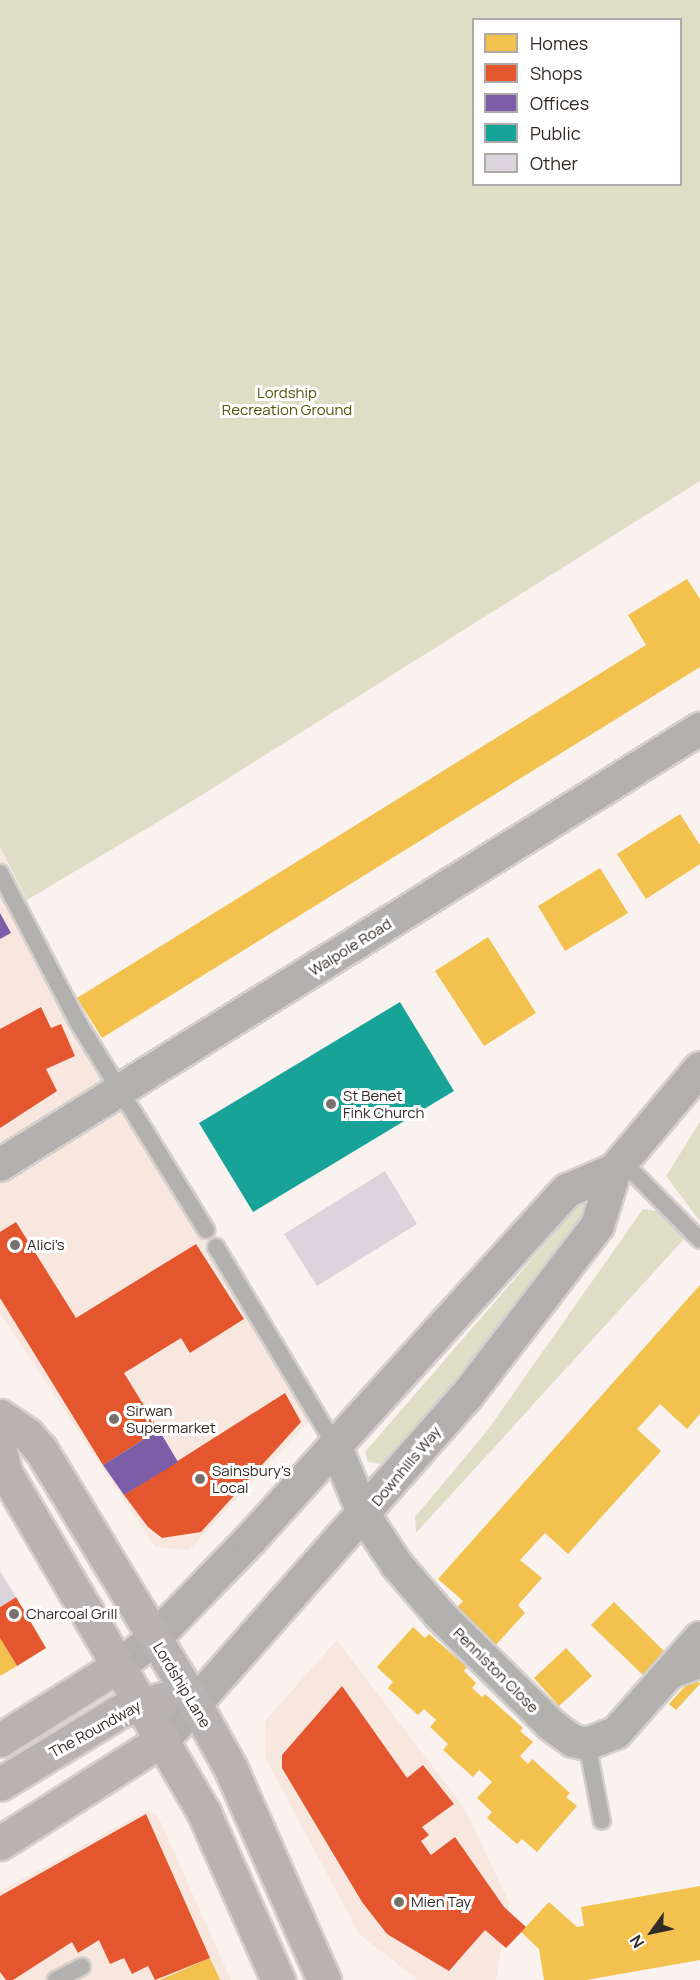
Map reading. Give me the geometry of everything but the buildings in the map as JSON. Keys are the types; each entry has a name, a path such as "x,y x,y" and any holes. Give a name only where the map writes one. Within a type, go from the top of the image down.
{"main road":[{"name":"Downhills Way","path":"179,1723 364,1515 465,1397 597,1225 618,1165 700,1068"},
{"name":"Downhills Way","path":"135,1653 336,1447 567,1190 618,1165"},
{"name":"Lordship Lane","path":"0,1416 27,1434 41,1450 135,1653 140,1703 179,1723 230,1767 324,1980"},
{"name":"Lordship Lane","path":"0,1450 5,1473 135,1653 179,1723 204,1813 278,1980"},
{"path":"0,1740 135,1653"},
{"name":"The Roundway","path":"0,1784 140,1703 158,1698 179,1723"},
{"path":"0,1843 179,1723"}],"street":[{"name":"Walpole Road","path":"0,1165 700,729"},
{"name":"Penniston Close","path":"336,1447 364,1515 397,1565 440,1616 551,1725 573,1741 587,1744"},
{"path":"587,1744 616,1733 700,1638"}],"lane":[{"path":"0,873 79,1024 206,1230"},
{"path":"618,1165 700,1240"},
{"path":"216,1247 336,1447"},
{"path":"658,1686 700,1670"},
{"path":"587,1744 602,1821"},
{"path":"57,1980 82,1967"}],"shaded area":[{"path":"0,847 134,1125 312,1418 189,1550 155,1547 0,1313"},
{"path":"337,1640 464,1808 509,1902 496,1980 418,1980 359,1934 265,1757 265,1721"},
{"path":"148,1810 158,1816 231,1980 0,1980 0,1891"}],"green space":[{"name":"Lordship Recreation Ground","path":"0,0 700,0 700,481 181,808 27,900 0,847"},
{"path":"700,1122 700,1219 699,1220 666,1176"},
{"path":"584,1199 590,1205 487,1348 381,1464 368,1462 365,1452"},
{"path":"643,1209 658,1211 685,1238 416,1533 415,1517 487,1431"}],"place":[{"name":"St Benet Fink Church","path":"331,1104"},
{"name":"Alici’s","path":"15,1245"},
{"name":"Sirwan Supermarket","path":"114,1419"},
{"name":"Sainsbury's Local","path":"200,1479"},
{"name":"Charcoal Grill","path":"14,1614"},
{"name":"Mien Tay","path":"399,1902"}]}
